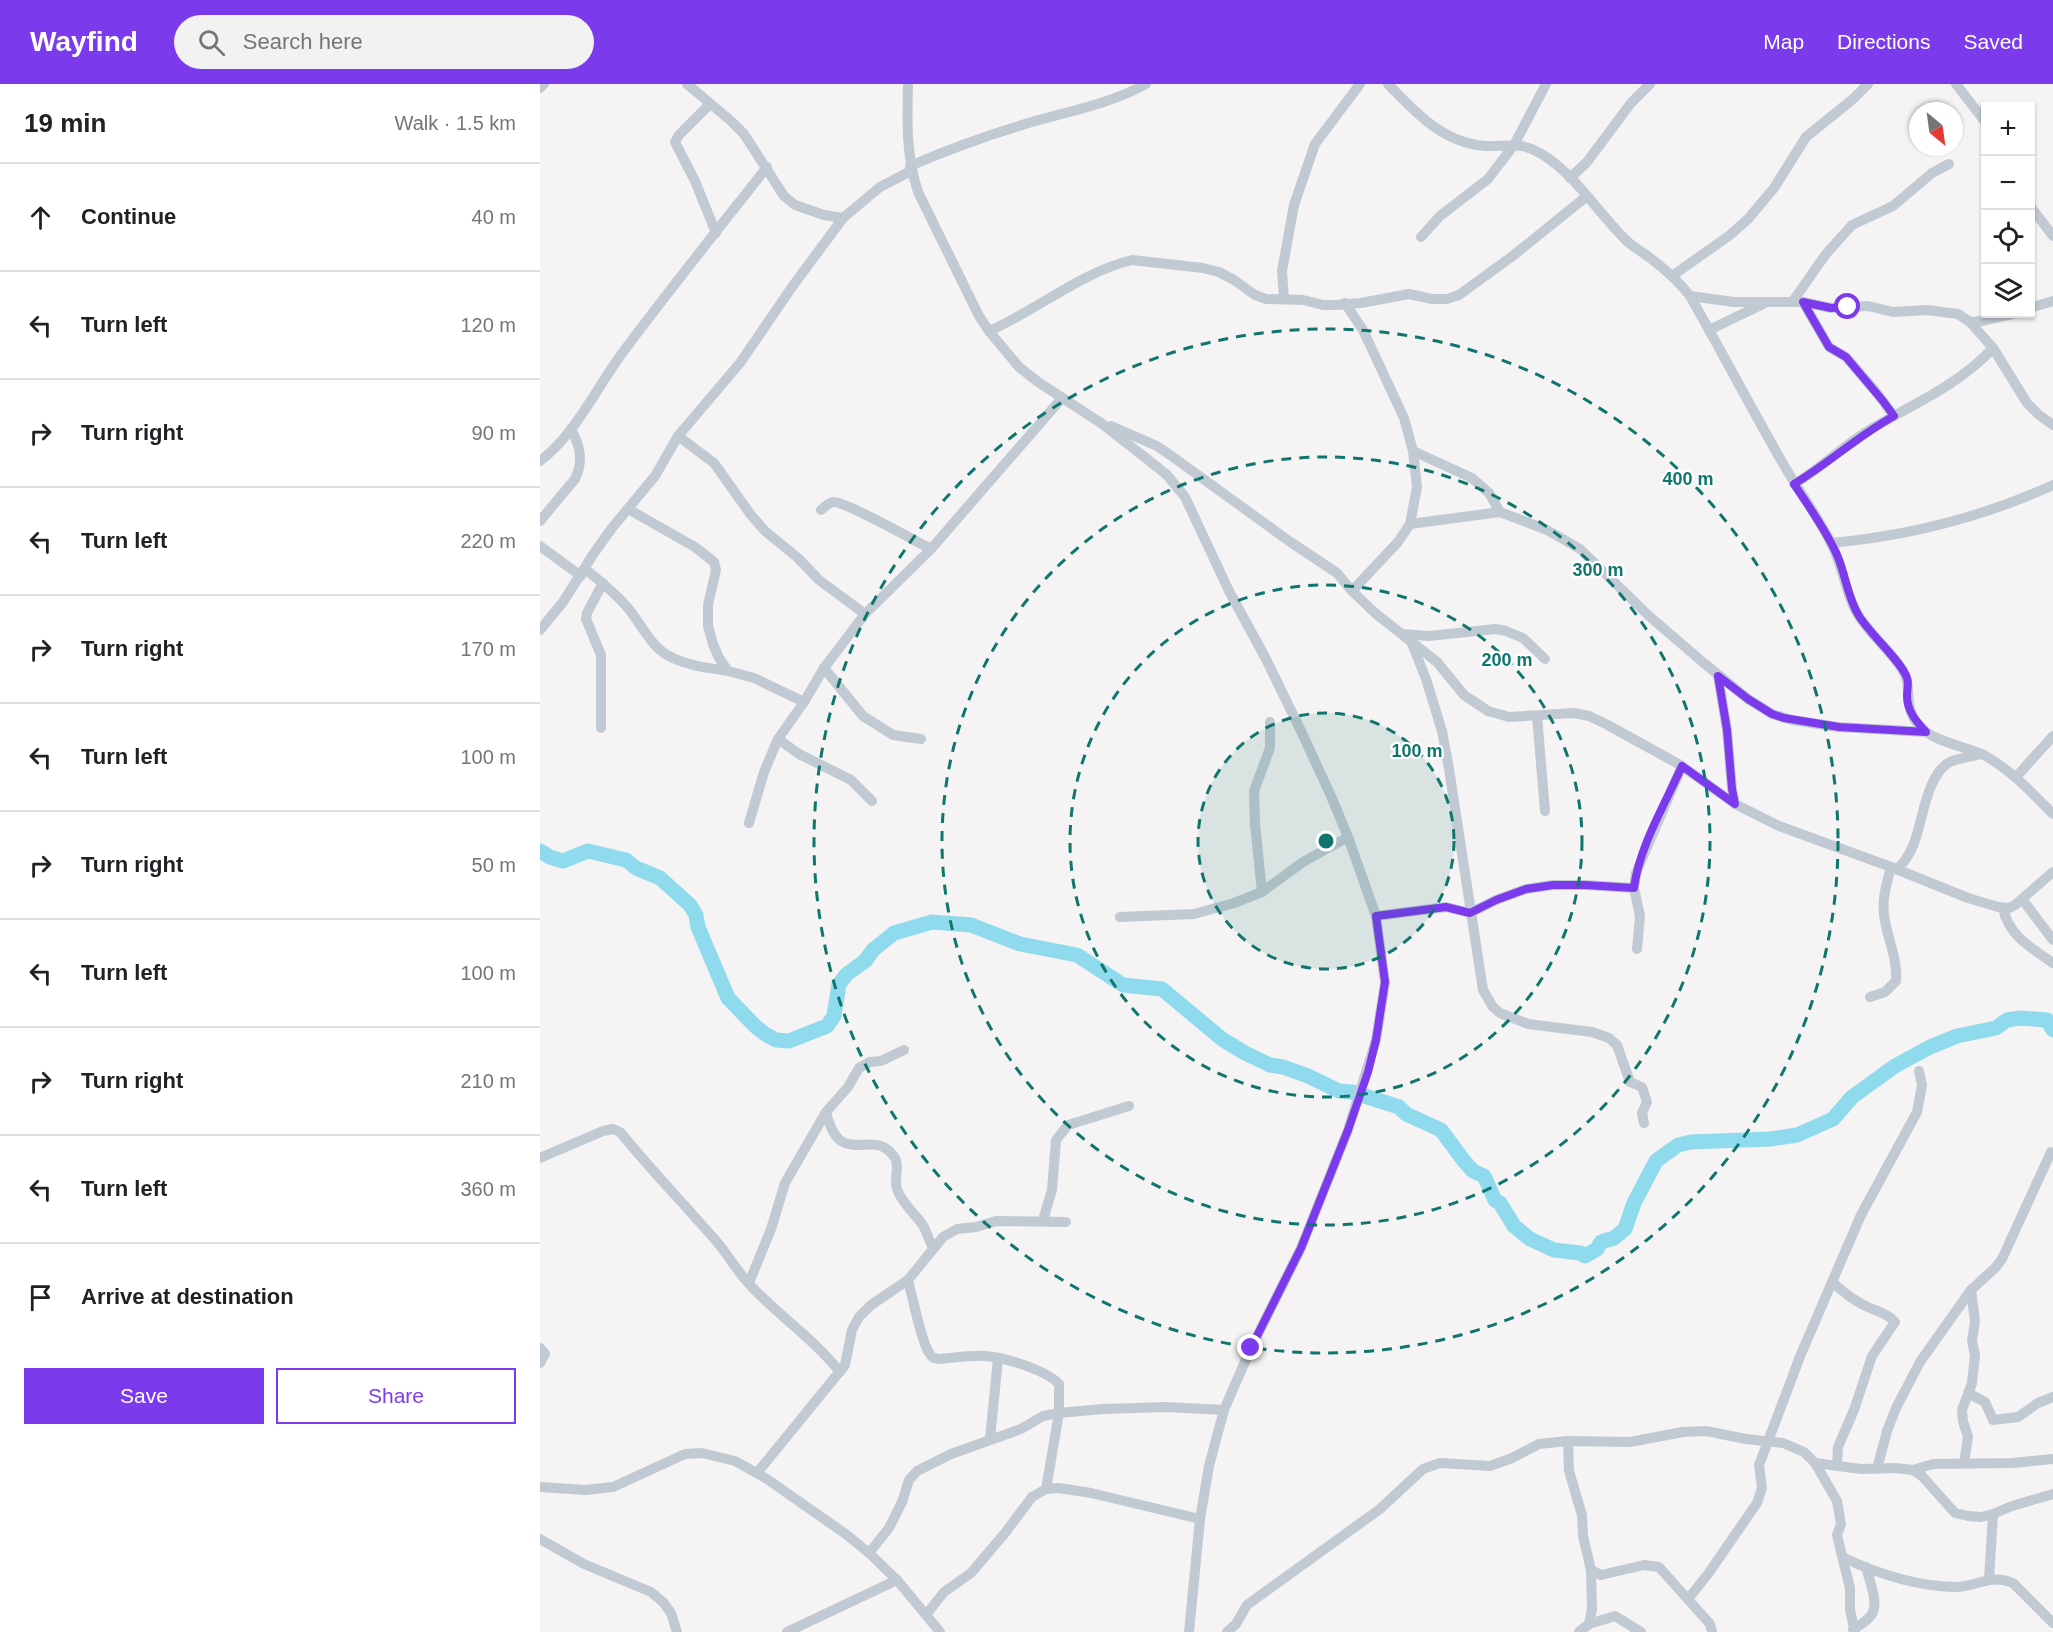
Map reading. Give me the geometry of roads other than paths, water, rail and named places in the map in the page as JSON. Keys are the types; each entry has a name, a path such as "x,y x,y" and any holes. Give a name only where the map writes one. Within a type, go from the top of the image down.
{"street":[{"path":"540,88 544,84"},
{"path":"687,84 744,134 784,196 795,205 824,215 843,218"},
{"path":"908,84 908,144 911,169 923,203 979,316 988,331 1020,367 1101,423 1167,475 1185,497 1229,591 1266,659 1301,731 1348,837 1376,916 1385,982 1376,1040 1368,1072 1348,1130 1301,1248 1251,1348 1224,1410 1209,1466 1200,1519 1190,1632"},
{"path":"540,630 583,572 594,553 655,476 678,436 740,363 843,218 880,187 935,156 1030,122 1102,103 1146,84"},
{"path":"1284,299 1282,271 1294,205 1315,144 1360,84"},
{"path":"1388,84 1432,127 1446,135 1463,142 1484,146 1514,145 1535,150 1553,162 1628,242 1672,276 1690,296 1794,484 1831,543 1843,569 1852,604 1868,630 1907,678 1907,703 1916,721 1926,732"},
{"path":"1421,237 1440,216 1488,179 1514,145 1546,84"},
{"path":"1570,178 1587,162 1631,103 1650,84"},
{"path":"1672,276 1730,235 1748,219 1774,188 1806,136 1868,84"},
{"path":"1956,84 1981,116"},
{"path":"710,104 679,135 675,142 695,181 716,232"},
{"path":"1798,302 1826,254 1852,225 1893,206 1932,173 1949,164"},
{"path":"540,461 571,429 623,353 767,167"},
{"path":"988,331 1089,277 1132,260 1211,270 1234,280 1259,297 1266,299 1323,304 1361,303 1410,294 1432,299 1447,299 1455,297 1525,247 1587,196"},
{"path":"2034,210 2053,236"},
{"path":"1690,296 1734,302 1798,302 1831,308 1868,306 1893,312 1927,310 1958,314 1970,322 1993,348 2027,402 2053,425"},
{"path":"1798,302 1829,347 1846,357 1894,416"},
{"path":"2035,307 2053,302"},
{"path":"1345,303 1363,330 1404,418 1413,451 1418,487 1410,524 1398,542 1352,591"},
{"path":"1709,330 1765,303"},
{"path":"1970,322 1994,318"},
{"path":"1794,484 1811,474 1865,432 1948,387 1968,373 1993,348"},
{"path":"749,823 764,772 778,739 824,668 865,614 931,549 1062,398"},
{"path":"1101,423 1137,437 1173,457 1297,547 1337,573 1352,591 1437,662 1464,695 1488,711 1509,717 1575,713 1589,716 1682,766 1735,804 1779,826 1968,898 2003,908 2012,907 2053,873"},
{"path":"540,521 579,471 581,453 571,429"},
{"path":"678,436 714,463 765,531 798,558 819,580 865,614"},
{"path":"1413,451 1472,478 1489,493 1500,512"},
{"path":"1831,543 1868,539 1929,527 2029,496 2053,485"},
{"path":"821,510 833,502 837,503 856,510 931,549"},
{"path":"628,509 695,547 714,562 716,570 708,605 708,626 712,644 728,671"},
{"path":"1410,524 1500,512 1547,530 1580,549 1649,616 1718,676 1772,714 1848,728 1926,732 1981,754 1999,764 2016,777 2053,814"},
{"path":"540,546 603,583 628,609 652,642 671,658 700,667 754,678 804,702"},
{"path":"601,728 601,655 586,619 603,583"},
{"path":"1406,637 1495,629 1506,631 1523,639 1545,659"},
{"path":"1406,637 1426,679 1442,731 1483,990 1493,1007 1500,1013 1528,1024 1592,1032 1609,1038 1617,1045 1630,1082 1642,1087 1647,1102 1642,1113 1644,1123"},
{"path":"824,668 864,716 893,735 921,739"},
{"path":"1718,676 1727,730 1735,804"},
{"path":"1538,716 1545,811"},
{"path":"1262,892 1254,791 1270,748 1270,722"},
{"path":"2016,777 2053,735"},
{"path":"778,739 799,754 851,780 872,801"},
{"path":"1870,997 1885,992 1896,981 1883,900 1894,868 1907,858 1916,837 1922,807 1938,774 1950,762 1981,754"},
{"path":"1637,948 1640,916 1634,888 1636,873 1641,856 1682,766"},
{"path":"1120,917 1194,914 1234,903 1262,892 1303,862 1348,837"},
{"path":"1376,916 1446,907 1470,913 1526,889 1573,885 1634,888"},
{"path":"2022,899 2053,940"},
{"path":"2003,908 2007,922 2015,933 2036,952 2053,963"},
{"path":"748,1284 771,1229 785,1184 826,1112 848,1087 859,1068 904,1050"},
{"path":"1688,1599 1708,1574 1756,1503 1762,1488 1759,1466 1801,1354 1861,1215 1917,1112 1922,1085 1919,1071"},
{"path":"1043,1220 1052,1190 1056,1140 1068,1125 1129,1106"},
{"path":"826,1112 830,1126 839,1140 854,1145 883,1147 891,1152 897,1164 895,1182 897,1191 923,1226 933,1248"},
{"path":"540,1158 609,1129 620,1132 717,1242 748,1284 814,1343 840,1372"},
{"path":"1877,1469 1887,1431 1912,1376 1971,1290 2002,1259 2051,1152"},
{"path":"757,1473 845,1365 852,1330 859,1317 908,1280 943,1237 957,1229 976,1227 996,1221 1066,1222"},
{"path":"908,1280 924,1341 930,1355 938,1359 985,1356 1015,1363 1055,1380 1059,1384 1059,1413 1046,1489"},
{"path":"1832,1282 1861,1304 1885,1314 1895,1322 1872,1356 1854,1410 1838,1447 1837,1466"},
{"path":"1964,1463 1968,1437 1962,1415 1972,1383 1975,1355 1972,1341 1975,1321 1971,1290"},
{"path":"540,1348 545,1355 540,1363"},
{"path":"990,1439 998,1359"},
{"path":"1968,1393 1985,1402 1993,1419 1997,1420 2011,1416 2018,1417 2038,1404 2053,1398"},
{"path":"869,1553 889,1528 902,1502 909,1480 917,1472 951,1454 1014,1432 1043,1416 1059,1413 1166,1407 1224,1410"},
{"path":"1227,1632 1236,1624 1248,1605 1380,1509 1423,1469 1440,1463 1490,1466 1539,1444 1568,1441 1623,1443 1683,1432 1706,1431 1783,1443 1794,1447 1815,1463 1837,1501 1841,1524 1837,1535 1850,1588 1850,1610 1854,1631"},
{"path":"1568,1441 1569,1471 1582,1515 1583,1536 1591,1570 1592,1609 1589,1624"},
{"path":"540,1487 577,1490 602,1489 626,1481 685,1454 693,1453 728,1459 757,1473 847,1534 897,1580 939,1632"},
{"path":"1815,1463 1861,1469 1913,1470 1933,1464 2012,1463 2053,1459"},
{"path":"1913,1470 1922,1476 1955,1513 1974,1516 1993,1514 2053,1494"},
{"path":"926,1615 944,1592 971,1573 1032,1497 1046,1489 1059,1488 1091,1493 1200,1519"},
{"path":"1989,1580 1993,1514"},
{"path":"540,1539 584,1564 651,1592 671,1613 677,1632"},
{"path":"1842,1556 1903,1580 1948,1587 1958,1588 1989,1580 2005,1580 2013,1583 2053,1623"},
{"path":"1591,1570 1601,1575 1644,1565 1659,1567 1710,1624 1712,1632"},
{"path":"1854,1631 1874,1611 1866,1567"},
{"path":"787,1632 897,1580"},
{"path":"1580,1632 1589,1624 1615,1616 1641,1632"}],"waterway":[{"path":"540,851 563,861 588,851 626,860 636,868 660,878 690,905 696,915 698,927 728,998 755,1026 776,1040 789,1041 827,1026 834,1016 839,984 847,974 865,961 873,950 894,933 932,922 971,925 1020,944 1077,955 1123,985 1162,989 1222,1039 1270,1065 1308,1076 1339,1091 1352,1092 1399,1107 1406,1114 1441,1130 1473,1171 1484,1176 1495,1200 1500,1203 1514,1226 1530,1239 1554,1250 1580,1253 1585,1256 1597,1249 1601,1242 1614,1238 1625,1229 1634,1203 1656,1161 1678,1145 1691,1142 1770,1139 1797,1135 1833,1119 1852,1097 1895,1066 1930,1047 1957,1036 1996,1028 2007,1020 2020,1018 2047,1020 2053,1030"}]}
